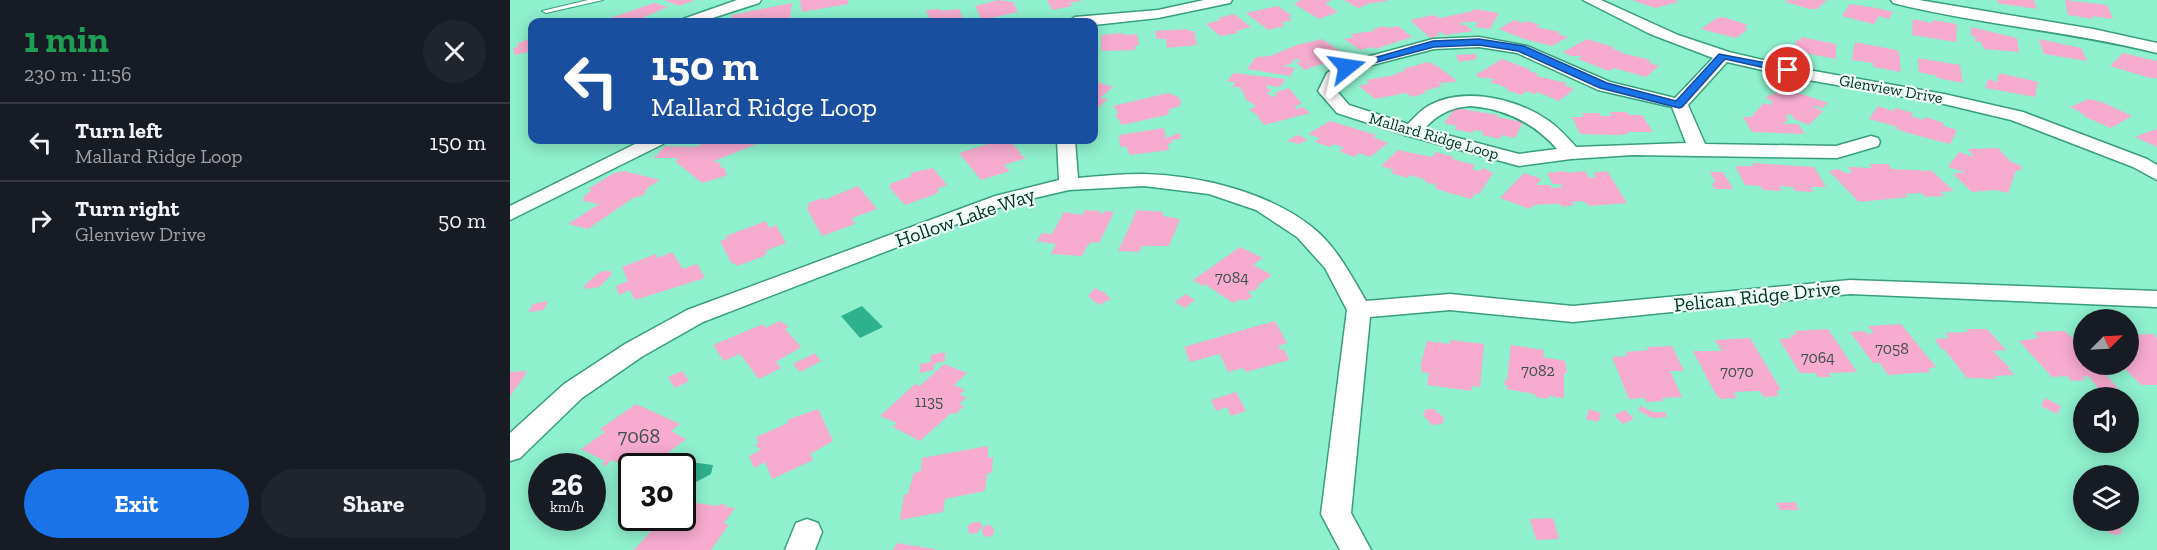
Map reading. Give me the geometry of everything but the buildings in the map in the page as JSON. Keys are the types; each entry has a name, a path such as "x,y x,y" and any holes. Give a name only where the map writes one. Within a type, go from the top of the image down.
{"street":[{"path":"698,18 754,0"},
{"path":"1098,20 1158,14 1193,3 1226,0"},
{"name":"Glenview Drive","path":"1590,0 1645,28 1723,56 1810,75 1924,94 2019,116 2140,163 2157,174"},
{"path":"1898,0 1942,10 2121,39 2157,48"},
{"name":"Mallard Ridge Loop","path":"1679,105 1604,86 1521,48 1479,42 1433,44 1347,67 1333,77 1327,91 1343,109 1411,131 1519,160 1571,153 1633,149 1837,152 1870,142"},
{"path":"1698,149 1679,105 1723,56"},
{"path":"1411,131 1432,111 1446,105 1465,101 1502,105 1539,121 1571,153"},
{"path":"510,214 648,144"},
{"path":"1066,144 1069,184"},
{"name":"Hollow Lake Way","path":"510,450 573,391 634,350 695,316 1002,200 1069,184 1156,181 1212,188 1263,206 1305,232 1334,265 1359,310"},
{"name":"Pelican Ridge Drive","path":"1359,310 1450,302 1573,314 1850,287 2157,299"},
{"path":"1356,550 1336,514 1359,310"}],"lane":[{"path":"546,11 599,0"}],"shaded area":[{"path":"862,306 883,327 860,338 841,316"},
{"path":"696,463 713,465 711,474 696,482"}],"route":[{"path":"1347,67 1433,44 1479,42 1521,48 1604,86 1679,105 1723,56 1788,70"}]}
